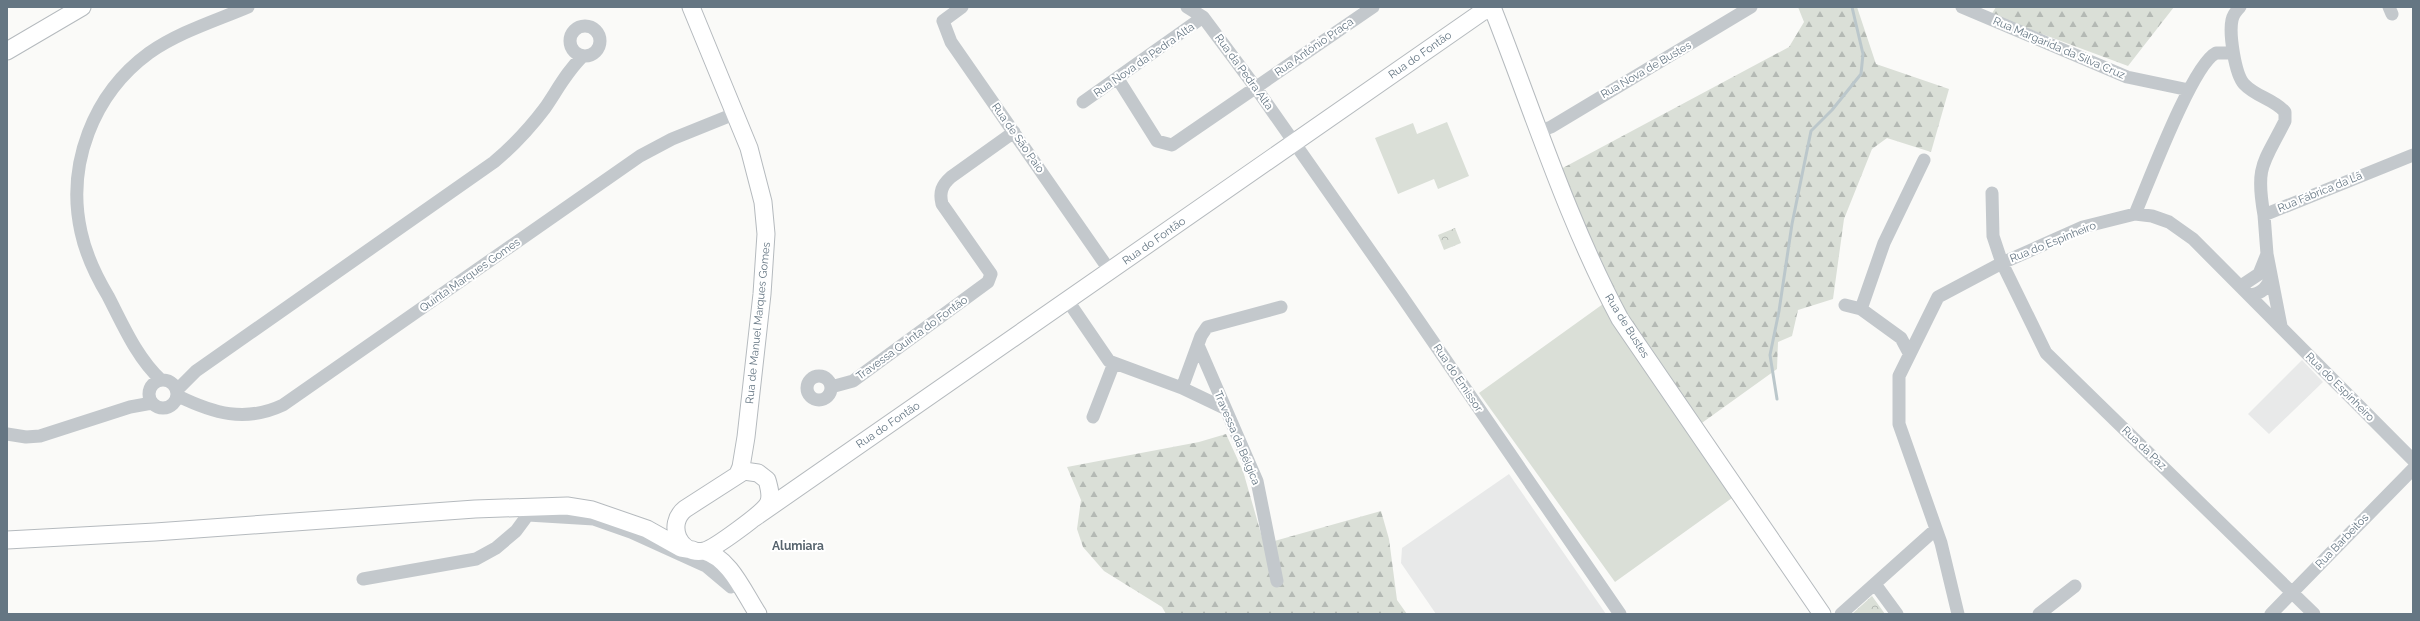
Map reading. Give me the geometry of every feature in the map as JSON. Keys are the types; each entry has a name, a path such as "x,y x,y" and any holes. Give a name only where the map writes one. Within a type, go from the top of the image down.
{"main road":[{"path":"7,51 82,7"},
{"name":"Rua de Manuel Marques Gomes","path":"691,7 756,169 763,202 766,234 762,294 746,437 741,467 738,474"},
{"name":"Rua de Bustes","path":"1492,7 1602,286 1620,319 1815,611"},
{"name":"Rua do Fontão","path":"754,518 1482,12 1492,7"},
{"path":"698,551 731,534 754,518 768,504 770,495 749,452 746,437"},
{"name":"Rua do Fontão","path":"738,474 744,471 794,482 816,474"},
{"path":"647,529 662,525 738,474"},
{"path":"7,540 531,510 567,506 592,510 647,529 681,548 712,554 727,566 758,614"},
{"path":"682,512 675,522 676,536 681,543 698,551"},
{"path":"727,566 727,547 731,534"}],"street":[{"path":"172,390 147,368 98,278 82,240 78,218 77,191 80,162 84,144 94,119 107,96 119,81 140,61 173,39 248,7"},
{"name":"Rua de São Paio","path":"960,7 942,21 951,42 1110,271"},
{"name":"Rua da Pedra Alta","path":"1187,7 1203,17 1295,143"},
{"name":"Rua António Praça","path":"1118,79 1157,141 1172,145 1373,7"},
{"name":"Rua Nova de Bustes","path":"1540,131 1551,127 1751,7"},
{"path":"2240,7 2232,20 2233,53 2243,83 2256,95 2280,106 2285,112 2285,121 2260,170 2259,188 2264,215"},
{"name":"Rua Margarida da Silva Cruz","path":"1965,8 2127,77 2189,90"},
{"name":"Rua Nova da Pedra Alta","path":"1083,102 1118,79 1203,17"},
{"path":"2135,214 2189,90 2210,56 2222,52 2233,53"},
{"path":"7,434 26,437 40,436 130,407 150,395 172,390 196,370 494,162 534,123 578,53"},
{"name":"Quinta Marques Gomes","path":"150,395 163,409 172,390 202,408 224,414 249,416 283,405 640,156 679,136 734,114"},
{"name":"Travessa Quinta do Fontão","path":"831,387 853,381 988,282 991,274 942,204 941,193 944,184 951,177 1014,132"},
{"name":"Rua do Emissor","path":"1295,143 1620,614"},
{"name":"Rua Fábrica da Lã","path":"2281,326 2267,254 2264,215 2413,155"},
{"path":"1861,309 1884,243 1924,160"},
{"name":"Rua da Paz","path":"1992,193 1993,236 2002,262 2046,353 2063,372 2314,614"},
{"name":"Rua do Espinheiro","path":"1958,614 1936,529 1899,424 1899,376 1909,353 1938,297 2002,262 2083,227 2135,214 2152,216 2169,222 2193,239 2413,460"},
{"name":"Rua Fábrica da Lã","path":"2240,286 2259,274 2267,254"},
{"path":"2250,295 2260,292 2268,286 2271,276"},
{"path":"1068,301 1109,361 1182,388 1224,408"},
{"path":"1845,304 1861,309 1901,338 1909,353"},
{"path":"1182,388 1206,327 1281,307"},
{"name":"Travessa da Bélgica","path":"1198,345 1224,408 1257,481 1277,581"},
{"path":"1093,417 1114,363"},
{"path":"147,368 150,395"},
{"name":"Rua Barbeitos","path":"2272,614 2413,469"},
{"path":"362,579 476,559 496,548 516,531 531,510 594,519 631,532 706,566 731,587"},
{"path":"1841,614 1936,529"},
{"path":"1874,584 1897,614"},
{"path":"2039,614 2075,586"}],"shaded area":[{"path":"2302,360 2323,382 2269,434 2248,414"},
{"path":"1509,474 1606,614 1436,614 1401,563 1402,548"}],"green space":[{"path":"1798,7 1857,7 1876,64 1949,89 1931,152 1887,138 1872,149 1844,219 1833,299 1798,310 1792,336 1778,342 1777,369 1699,425 1609,300 1559,170 1789,47 1804,22"},
{"path":"1996,7 2174,7 2128,66 1991,15"},
{"path":"1447,122 1469,176 1438,189 1434,179 1398,194 1375,138 1413,123 1417,134"},
{"path":"1455,228 1461,243 1444,250 1438,235"},
{"path":"1603,304 1732,498 1615,582 1479,393"},
{"path":"1226,434 1243,471 1264,544 1381,511 1389,539 1397,600 1407,614 1166,614 1162,607 1104,571 1083,547 1077,529 1081,500 1067,467 1199,442"},
{"path":"1872,596 1885,614 1852,614"}],"waterway":[{"path":"1777,399 1770,355 1779,311 1792,224 1811,131 1832,110 1861,74 1863,54 1852,7"}],"district":[{"name":"Alumiara","path":"798,546"}]}
